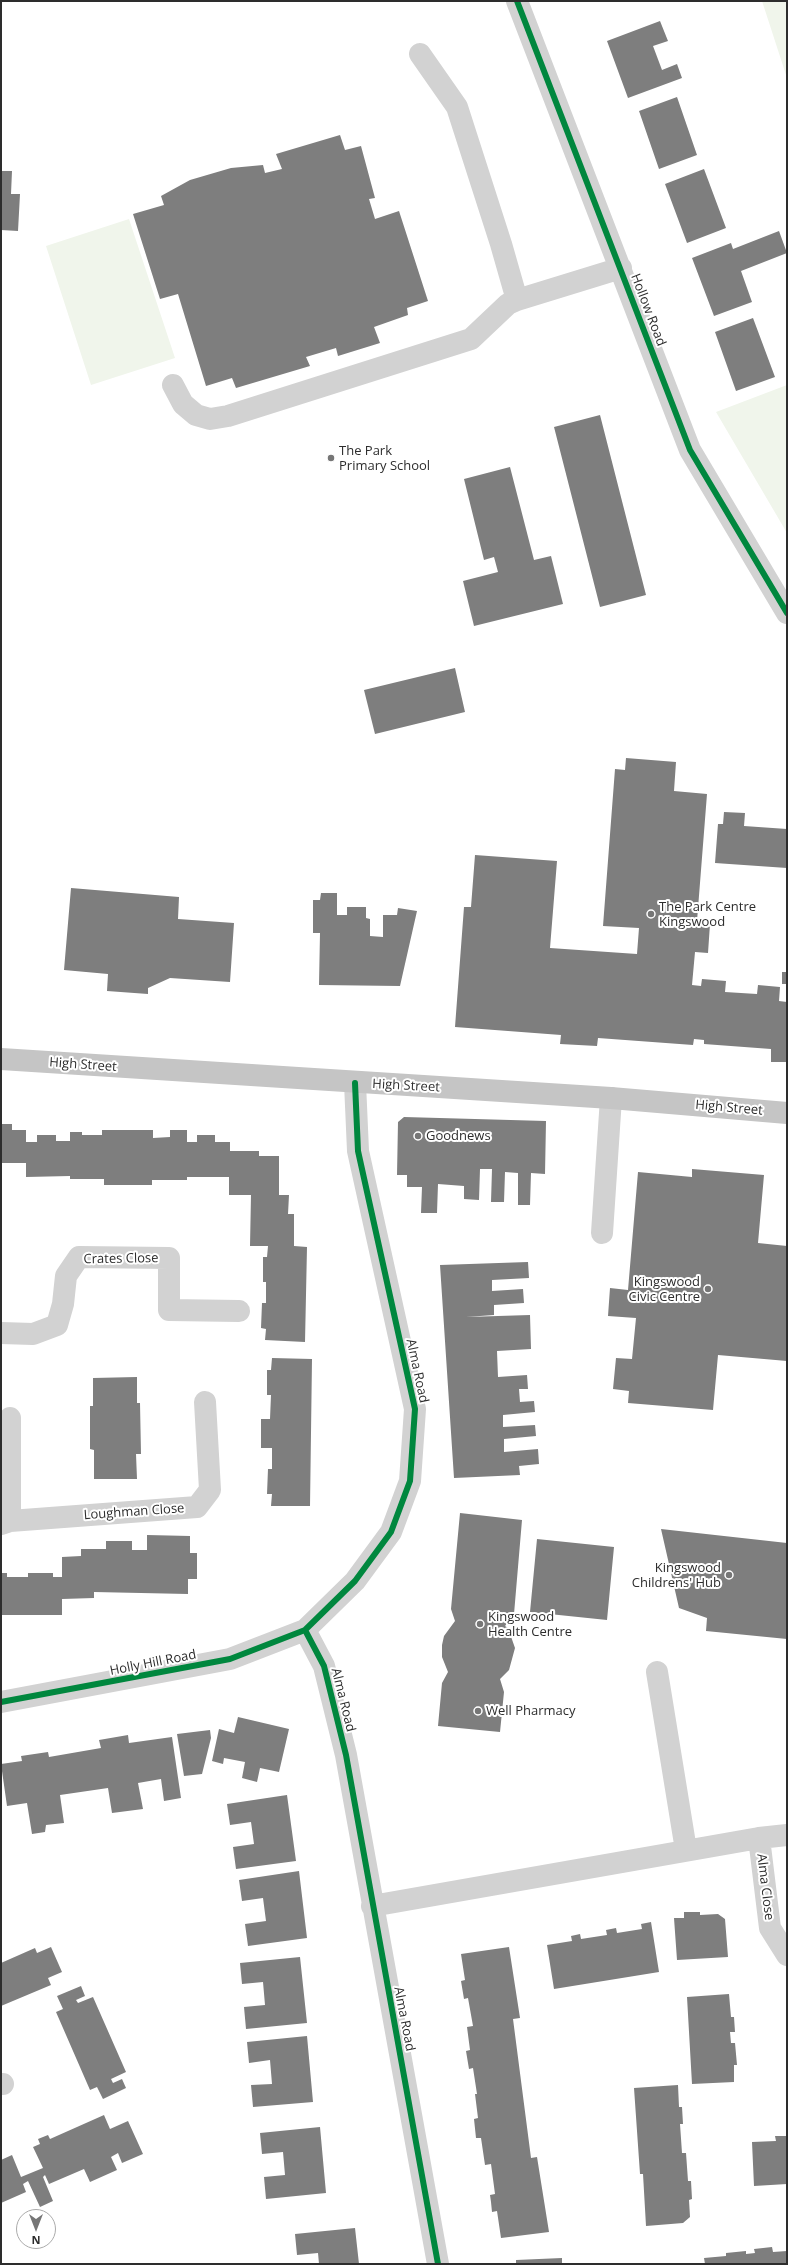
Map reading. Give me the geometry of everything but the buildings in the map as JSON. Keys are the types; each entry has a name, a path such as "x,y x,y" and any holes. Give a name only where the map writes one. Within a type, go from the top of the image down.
{"main road":[{"name":"High Street","path":"1,1059 355,1083 611,1098 787,1113"}],"street":[{"name":"Hollow Road","path":"517,1 690,450 787,613"},
{"path":"420,54 456,106 502,244 517,300"},
{"path":"173,385 183,404 196,415 210,420 228,416 471,339 508,304 620,268"},
{"name":"Alma Road","path":"355,1083 358,1152 415,1409 410,1481 391,1532 355,1581 305,1630 324,1666 346,1755 372,1906 438,2264"},
{"path":"602,1233 611,1098"},
{"name":"Crates Close","path":"1,1333 33,1334 57,1325 63,1304 66,1276 79,1257 169,1258 169,1310 239,1311"},
{"name":"Loughman Close","path":"10,1418 6,1523 197,1507 210,1490 205,1402"},
{"name":"Holly Hill Road","path":"1,1702 230,1659 305,1630"},
{"path":"657,1672 686,1850"},
{"path":"372,1906 686,1850 787,1835"},
{"name":"Alma Close","path":"759,1838 770,1928 787,1955"}],"shaded area":[{"path":"762,1 787,1 787,78"},
{"path":"129,219 175,358 91,385 46,246"},
{"path":"787,385 787,533 716,412"}],"cycle path":[{"path":"517,1 690,450 787,613"},
{"path":"1,1702 230,1659 305,1630 355,1581 391,1532 410,1481 415,1409 358,1151 355,1083"},
{"path":"305,1630 324,1666 346,1755 438,2264"}],"place":[{"name":"The Park Primary School","path":"331,458"},
{"name":"The Park Centre Kingswood","path":"651,914"},
{"name":"Goodnews","path":"418,1136"},
{"name":"Kingswood Civic Centre","path":"708,1289"},
{"name":"Kingswood Childrens' Hub","path":"729,1575"},
{"name":"Kingswood Health Centre","path":"480,1624"},
{"name":"Well Pharmacy","path":"478,1711"}]}
